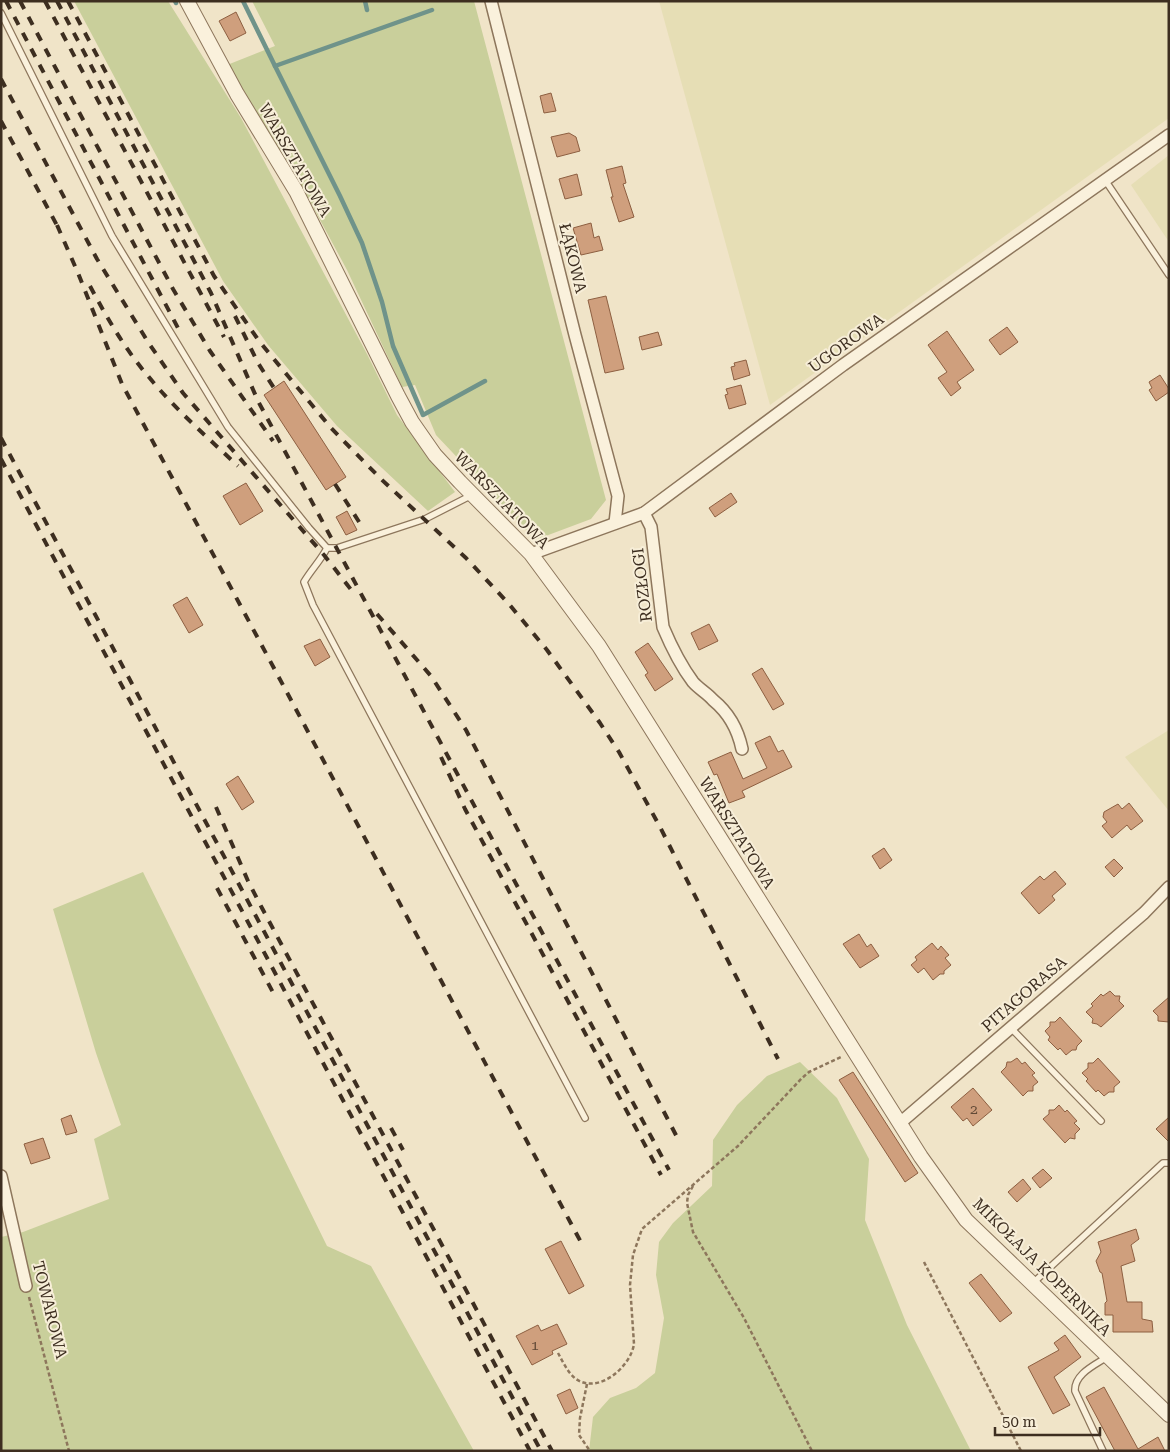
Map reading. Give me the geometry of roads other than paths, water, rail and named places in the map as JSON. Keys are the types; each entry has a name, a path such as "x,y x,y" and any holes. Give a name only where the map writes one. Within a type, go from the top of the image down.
{"street":[{"name":"WARSZTATOWA","path":"187,1 237,94 296,191 389,380 412,422 435,455 531,554 599,646 825,1004"},
{"name":"ŁĄKOWA","path":"491,1 575,335 618,496 615,523"},
{"name":"UGOROWA","path":"531,554 644,513 850,360 1169,135"},
{"name":"ROZŁOGI","path":"644,513 651,527 663,627 692,681 715,701 735,727 739,734 742,749"},
{"name":"PITAGORASA","path":"900,1123 1144,913 1169,887"},
{"name":"MIKOŁAJA KOPERNIKA","path":"825,1004 921,1157 966,1220 1169,1415"},
{"name":"TOWAROWA","path":"1,1176 26,1286"}],"lane":[{"path":"1,13 112,236 228,427 327,548 337,548 424,518 472,495"},
{"path":"1105,180 1169,275"},
{"path":"327,548 304,582 313,605 585,1118"},
{"path":"1010,1027 1101,1122"},
{"path":"1032,1284 1163,1163 1169,1163"},
{"path":"1103,1451 1075,1391 1075,1383 1081,1375 1107,1357"}],"waterway":[{"path":"243,1 275,66 432,10"},
{"path":"365,1 367,10"},
{"path":"275,66 362,243 382,302 393,346 423,415 485,381"}],"railway":[{"path":"6,1 178,328"},
{"path":"20,1 173,289 210,351 273,441"},
{"path":"45,1 224,337"},
{"path":"57,1 211,293 258,401 669,1170"},
{"path":"68,1 214,276 259,341 331,428 381,479 466,558 509,604 547,650 600,723 619,752 660,827 778,1059"},
{"path":"1,79 97,259 148,342 183,393 324,555 356,596"},
{"path":"1,121 60,231"},
{"path":"57,225 122,384 583,1246"},
{"path":"90,286 117,333 148,376 180,411 238,466"},
{"path":"235,316 258,363 274,388"},
{"path":"1,438 541,1451"},
{"path":"1,459 530,1451"},
{"path":"335,484 361,525"},
{"path":"377,614 431,676 466,730 678,1139"},
{"path":"441,757 465,809 661,1175"},
{"path":"216,807 248,881 262,908 552,1451"},
{"path":"217,888 276,998"},
{"path":"391,1128 403,1150"}]}
